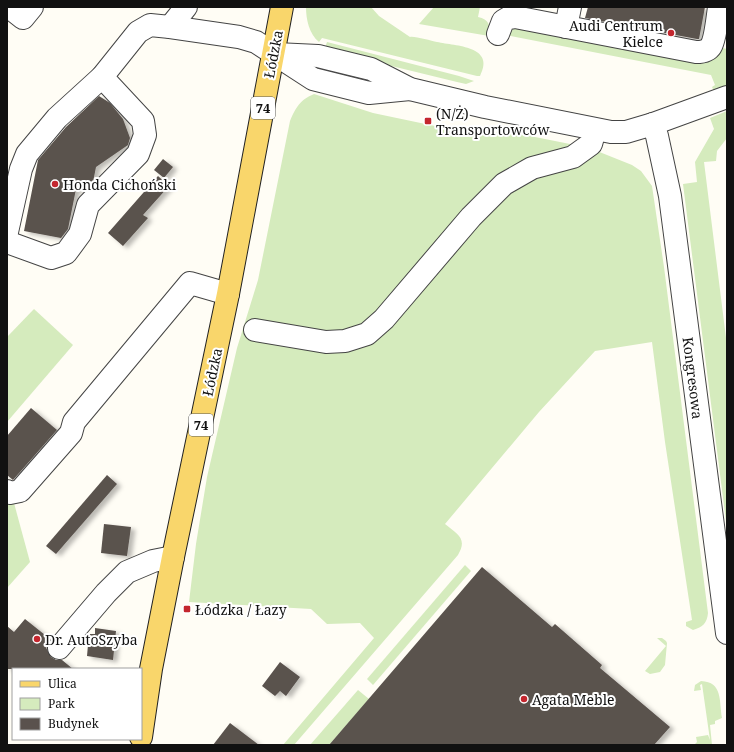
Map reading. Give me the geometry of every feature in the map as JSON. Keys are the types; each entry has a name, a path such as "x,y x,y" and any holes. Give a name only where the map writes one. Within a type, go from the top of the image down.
{"main road":[{"name":"Łódzka","path":"142,731 151,669 228,294 282,7"}],"street":[{"path":"9,7 23,18 32,7"},
{"path":"170,27 186,7"},
{"path":"498,34 503,21 508,18 568,17 696,52 702,52 707,50 713,43 719,7"},
{"path":"7,232 21,169 27,154 57,118 102,77 138,32 150,25 239,37 256,42 273,53 318,56 371,69 410,89 485,107 611,132 626,132 653,124 727,97"},
{"path":"7,242 51,258 66,254 80,234 88,205 138,154 145,136 143,121 102,77"},
{"name":"Kongresowa","path":"653,124 670,196 727,633"},
{"path":"255,330 326,342 345,342 366,334 384,319 471,217 504,184 532,168 572,157 591,144 595,130"},
{"path":"7,491 10,493 20,491 70,433 74,422 190,283 228,294"},
{"path":"59,648 106,593 127,572 153,561 173,556"}],"green space":[{"path":"306,7 371,7 379,16 410,37 472,49 483,59 484,66 480,76 477,76 322,38 319,42 313,35 309,26"},
{"path":"434,7 480,7 478,17 487,21 490,29 489,36 419,24"},
{"path":"514,27 706,61 711,60 716,55 719,47 727,49 727,86 714,91 712,87 715,85 711,75 506,35 509,30"},
{"path":"327,42 474,81 466,84 330,51 325,48"},
{"path":"314,94 373,113 473,134 510,132 592,149 632,165 641,171 652,186 664,267 708,613 707,619 702,626 693,630 686,626 686,622 692,620 665,442 652,342 595,351 539,412 445,524 460,537 462,544 458,555 294,745 283,745 374,638 360,623 327,624 311,609 189,602 196,544 207,477 237,348 258,280 290,121 299,104"},
{"path":"727,111 727,138 717,151 716,161 704,162 727,346 727,529 683,184 697,182 695,162 714,129 710,118"},
{"path":"34,309 73,345 7,422 7,337"},
{"path":"7,497 14,503 30,562 7,588"},
{"path":"465,565 471,571 373,685 367,679"},
{"path":"657,638 662,638 667,643 665,665 660,672 650,674 645,671 666,646"},
{"path":"701,681 708,682 713,685 717,689 720,699 722,718 715,721 715,724 710,725 712,745 694,745 697,742 696,737 708,735 710,740 702,684 700,685 701,690 694,691 695,685"},
{"path":"358,690 369,699 329,745 310,745"}],"building":[{"name":"Audi Centrum Kielce","path":"588,7 705,7 699,39 697,39 585,18"},
{"path":"99,96 110,103 123,119 130,138 128,145 96,167 93,182 84,191 76,189 68,229 61,238 24,231 38,160 66,127"},
{"path":"163,159 173,167 164,178 154,170"},
{"path":"158,176 169,186 143,215 148,218 123,246 108,233"},
{"path":"31,408 57,430 13,480 7,475 7,436"},
{"path":"107,475 117,484 56,554 46,546"},
{"path":"104,524 131,527 127,556 101,553"},
{"path":"482,567 552,627 555,624 602,665 600,668 670,727 654,745 329,745"},
{"path":"25,619 50,639 45,646 51,657 56,660 62,660 72,668 7,669 7,626 14,632"},
{"path":"95,628 116,631 113,660 87,656 89,634 95,634"},
{"path":"280,662 300,677 286,696 280,691 275,696 262,686"},
{"path":"230,723 259,745 213,745"}],"place":[{"name":"Audi Centrum Kielce","path":"671,33"},
{"name":"(N/Ż) Transportowców","path":"428,121"},
{"name":"Honda Cichoński","path":"55,184"},
{"name":"Łódzka / Łazy","path":"187,609"},
{"name":"Dr. AutoSzyba","path":"37,639"},
{"name":"Agata Meble","path":"524,699"}]}
